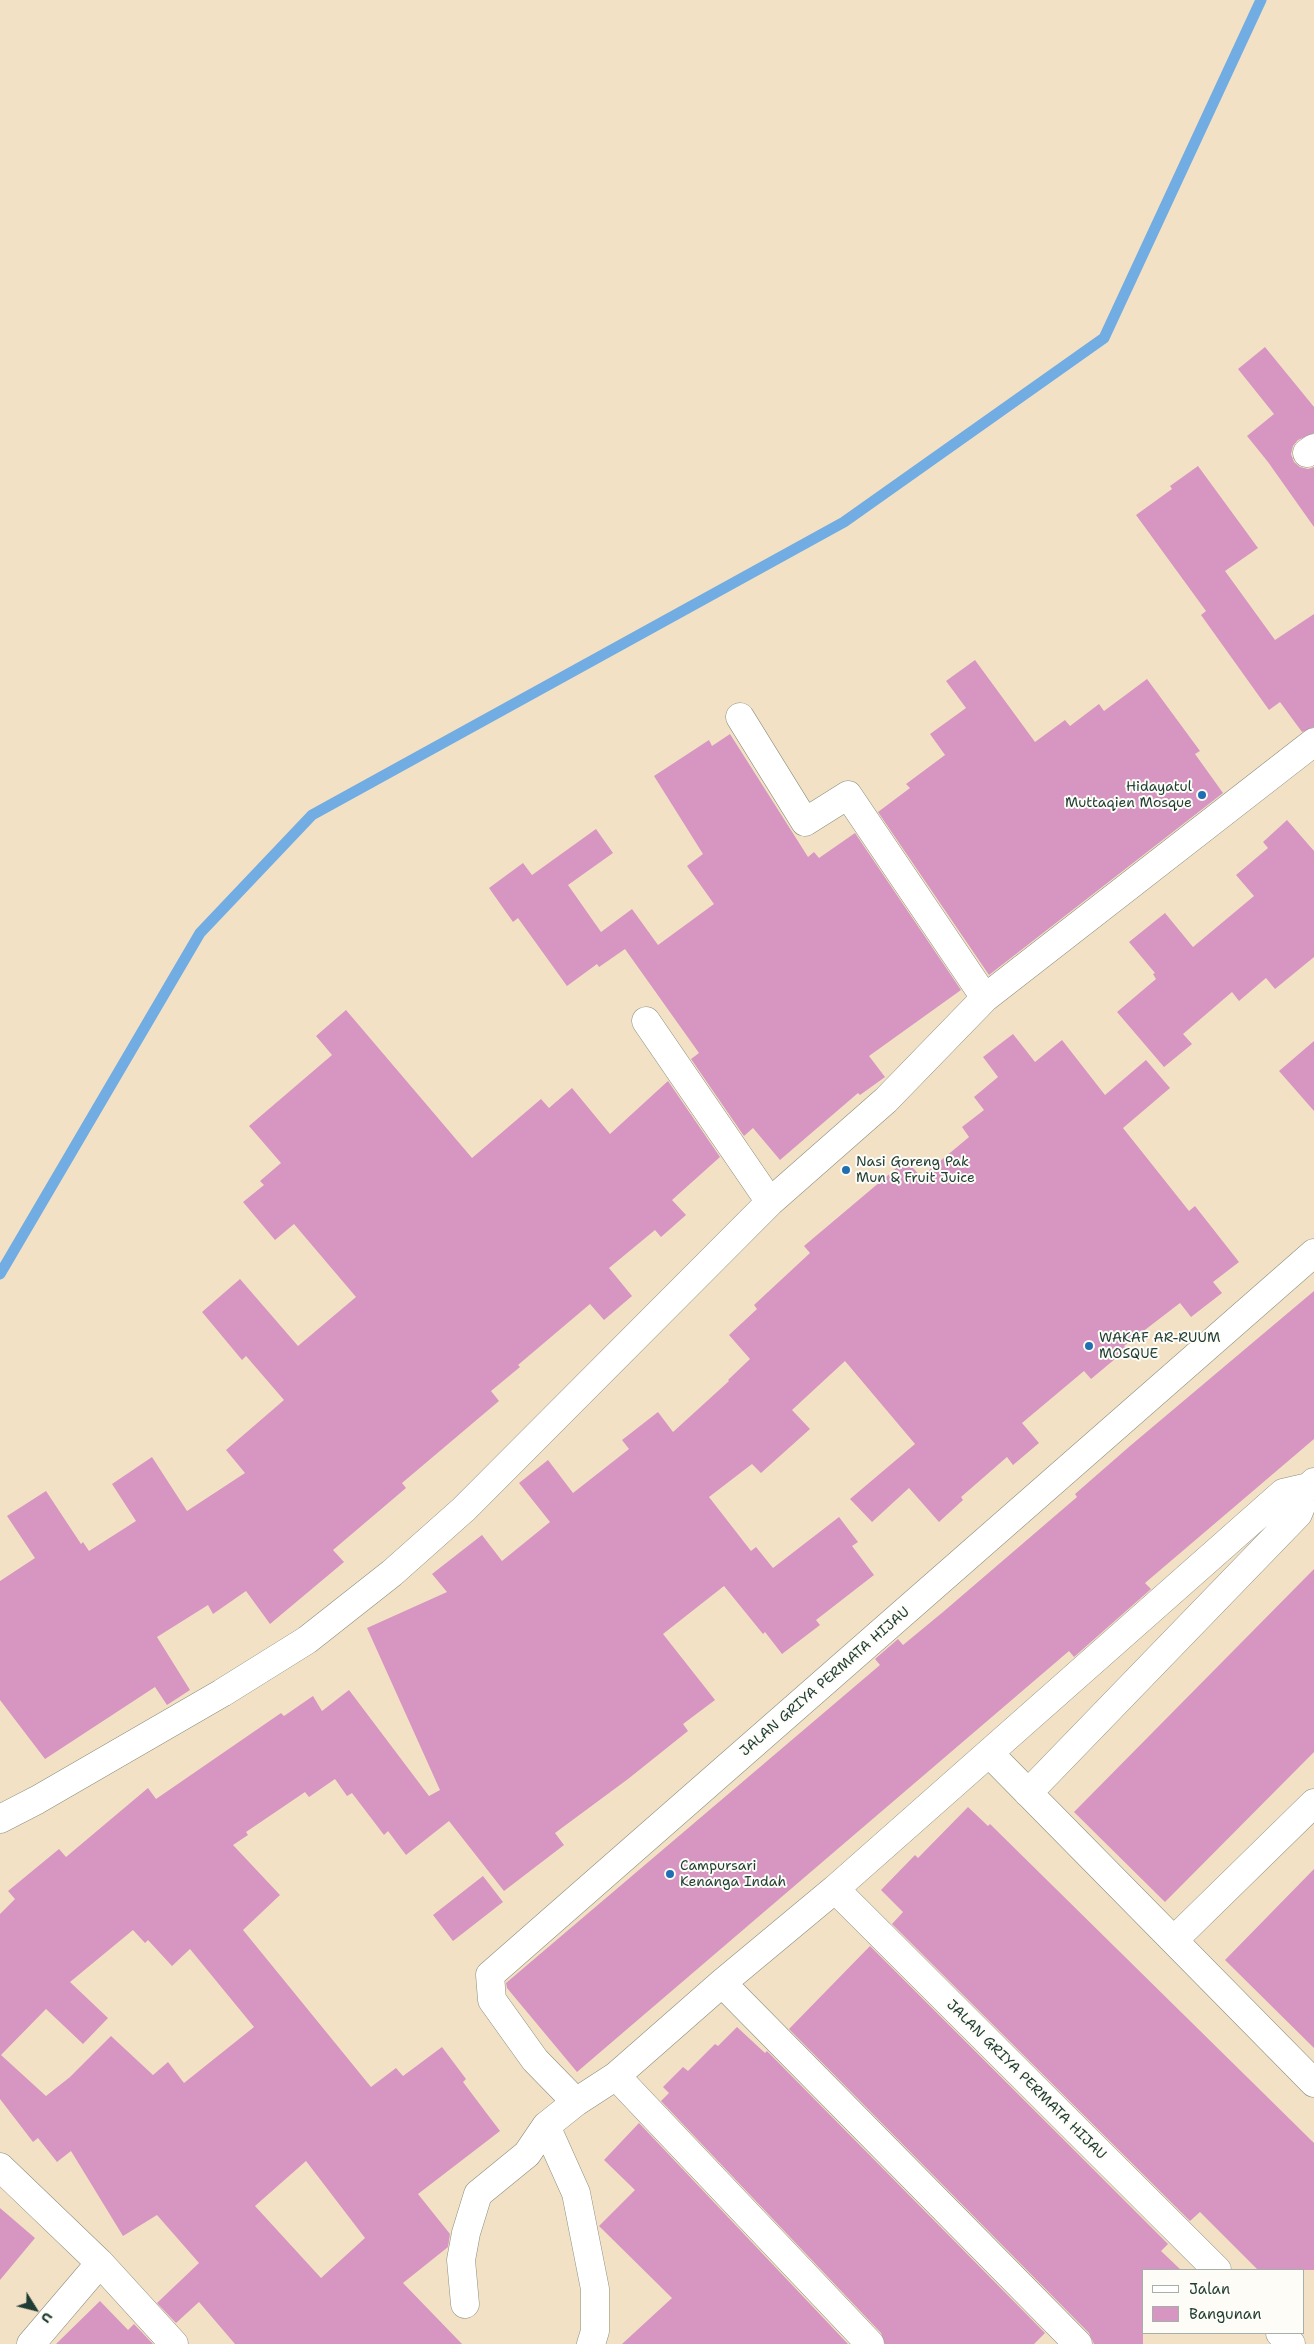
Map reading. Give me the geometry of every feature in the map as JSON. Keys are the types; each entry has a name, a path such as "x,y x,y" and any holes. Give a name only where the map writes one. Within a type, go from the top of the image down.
{"street":[{"path":"740,717 805,822 848,795 985,998"},
{"path":"0,1818 38,1800 205,1703 307,1640 392,1573 464,1509 770,1202 886,1100 985,998 1314,742"},
{"path":"646,1021 770,1202"},
{"name":"JALAN GRIYA PERMATA HIJAU","path":"576,2102 535,2060 492,2000 490,1975 1314,1253"},
{"path":"465,2304 461,2260 466,2233 478,2194 520,2161 546,2126 576,2102 616,2076 722,1983 835,1889 1283,1493 1312,1485"},
{"path":"1028,1793 1298,1514 1312,1485"},
{"path":"989,1753 1314,2082"},
{"path":"1174,1940 1314,1803"},
{"name":"JALAN GRIYA PERMATA HIJAU","path":"835,1889 1216,2269"},
{"path":"722,1983 1078,2344"},
{"path":"616,2076 870,2344"},
{"path":"546,2126 576,2193 595,2289 595,2331 591,2344"},
{"path":"0,2167 100,2263 174,2344"},
{"path":"31,2344 100,2263"},
{"path":"1281,2334 1291,2344"}],"building":[{"path":"1265,347 1314,407 1314,433 1298,440 1293,446 1291,454 1294,462 1300,467 1308,469 1314,467 1314,527 1247,436 1274,414 1238,369"},
{"path":"1198,466 1258,548 1225,571 1275,640 1314,614 1314,727 1302,732 1280,702 1269,710 1201,615 1206,611 1136,515 1172,489 1170,486"},
{"path":"975,660 1035,742 1065,720 1070,726 1099,704 1104,711 1147,679 1200,751 1195,754 1223,793 989,975 878,812 910,788 906,784 945,755 930,734 966,708 946,681"},
{"path":"730,734 808,857 814,852 819,858 855,833 961,990 869,1056 885,1077 860,1095 858,1093 780,1160 753,1128 744,1136 691,1059 699,1053 625,949 599,967 597,964 567,986 518,918 513,922 489,888 523,863 532,875 596,829 613,853 568,885 601,932 632,909 658,945 714,904 687,866 703,854 654,776 709,740 712,746"},
{"path":"1287,820 1314,851 1314,957 1275,989 1266,978 1239,1001 1232,992 1183,1034 1192,1044 1164,1067 1117,1012 1156,979 1153,974 1155,973 1129,942 1165,913 1193,947 1254,896 1236,875 1268,848 1263,842"},
{"path":"346,1010 472,1158 541,1099 549,1108 572,1088 610,1134 668,1081 720,1157 672,1200 686,1215 661,1237 655,1230 609,1268 632,1296 604,1320 590,1304 518,1365 520,1367 491,1391 499,1401 402,1483 406,1488 333,1550 344,1562 270,1624 246,1591 213,1614 208,1605 157,1637 190,1690 167,1705 155,1687 45,1759 0,1700 0,1581 35,1558 7,1516 46,1491 81,1544 83,1542 89,1551 136,1521 112,1484 152,1457 187,1511 245,1473 226,1450 284,1400 246,1356 242,1360 202,1312 240,1279 298,1346 356,1297 294,1224 275,1240 243,1202 264,1185 260,1181 281,1163 249,1126 332,1055 316,1036"},
{"path":"1013,1034 1035,1062 1062,1040 1105,1095 1146,1060 1170,1088 1123,1128 1189,1211 1195,1206 1239,1262 1213,1282 1222,1293 1191,1317 1180,1303 1124,1346 1127,1349 1091,1379 1084,1371 1022,1423 1039,1443 1013,1465 1007,1457 961,1497 963,1500 939,1522 909,1488 872,1522 850,1499 915,1444 845,1361 792,1410 810,1429 761,1473 752,1464 709,1497 751,1551 756,1547 773,1568 839,1517 858,1542 852,1546 874,1575 816,1620 820,1625 782,1654 724,1586 663,1634 715,1700 683,1724 688,1731 628,1779 555,1833 564,1845 504,1891 449,1821 406,1855 388,1831 384,1835 352,1793 347,1796 335,1779 309,1797 305,1792 246,1832 248,1835 233,1845 280,1895 243,1930 371,2087 396,2068 403,2076 442,2047 466,2079 463,2082 500,2131 418,2194 450,2234 448,2247 403,2283 462,2344 235,2344 199,2302 176,2323 157,2303 199,2263 157,2215 123,2236 71,2151 57,2162 38,2138 33,2142 0,2099 0,1914 15,1899 8,1891 59,1849 66,1857 148,1788 156,1799 281,1713 284,1716 313,1696 322,1711 349,1690 429,1796 440,1790 367,1628 447,1592 432,1574 482,1535 502,1561 550,1522 519,1483 548,1460 573,1493 629,1449 622,1440 658,1412 673,1432 729,1381 750,1359 729,1335 757,1309 754,1305 810,1253 804,1246 906,1160 921,1177 969,1137 962,1127 984,1110 974,1097 998,1077 983,1057","holes":["133,1930 145,1943 148,1940 172,1966 190,1949 254,2027 184,2083 168,2062 153,2075 111,2036 70,2077 46,2096 1,2055 46,2009 83,2044 108,2018 70,1982","306,2161 365,2238 321,2278 255,2206"]},
{"path":"1314,1041 1314,1111 1279,1071"},
{"path":"1314,1291 1314,1439 1145,1583 1151,1589 1074,1657 1069,1651 577,2072 507,1988 506,1983 880,1665 875,1659 898,1639 903,1645 943,1612 1077,1497 1075,1494 1130,1446"},
{"path":"1314,1569 1314,1752 1165,1902 1074,1812"},
{"path":"968,1807 988,1826 990,1824 1314,2143 1314,2270 1257,2269 1200,2212 1190,2221 892,1924 903,1912 881,1890 915,1855 918,1858"},
{"path":"1314,1869 1314,2048 1225,1960"},
{"path":"483,1876 503,1902 453,1941 433,1915"},
{"path":"870,1946 1168,2244 1161,2251 1180,2269 1142,2269 1143,2344 1094,2344 1089,2333 789,2029"},
{"path":"737,2027 765,2053 767,2051 1045,2333 1034,2344 885,2344 881,2333 661,2101 669,2093 663,2087 683,2067 688,2071 715,2044 718,2046"},
{"path":"639,2123 848,2344 622,2344 672,2298 599,2226 635,2190 604,2160"},
{"path":"0,2208 35,2238 0,2280"},
{"path":"100,2301 128,2330 134,2324 153,2344 56,2344"}],"waterway":[{"path":"0,1274 200,933 312,815 844,522 1104,338 1261,0"}],"place":[{"name":"Hidayatul Muttaqien Mosque","path":"1202,795"},
{"name":"Nasi Goreng Pak Mun & Fruit Juice","path":"846,1170"},
{"name":"WAKAF AR-RUUM MOSQUE","path":"1089,1346"},
{"name":"Campursari Kenanga Indah","path":"670,1874"}]}
